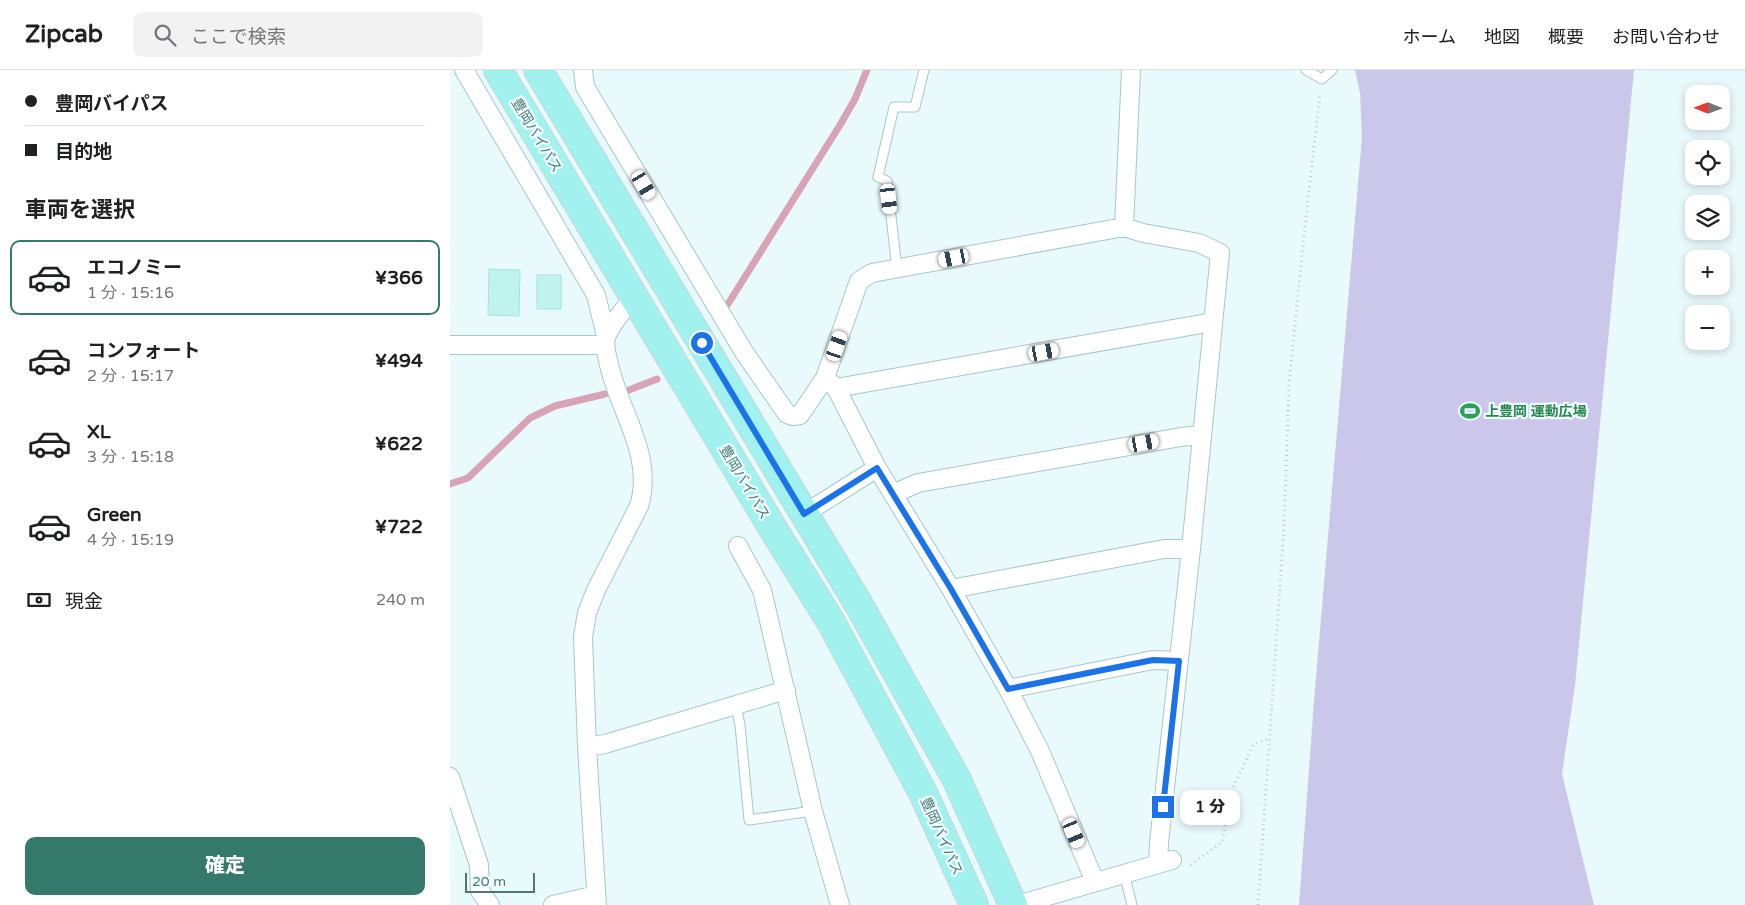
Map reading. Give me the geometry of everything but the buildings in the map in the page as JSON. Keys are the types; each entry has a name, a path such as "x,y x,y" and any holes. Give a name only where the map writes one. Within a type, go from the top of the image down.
{"highway":[{"name":"豊岡バイパス","path":"498,70 774,532 836,630 923,793 974,905"},
{"path":"538,70 859,605 957,780 1012,905"}],"street":[{"path":"464,70 596,295 606,341 611,379 639,448 643,467 643,493 639,506 596,590 587,612 583,636 587,747 597,900 554,905"},
{"path":"583,70 585,87 744,352 787,414 793,416 800,415 831,383 859,281 872,272 1124,227 1143,233 1199,243 1220,253 1191,549 1159,843 1165,861 1017,905"},
{"path":"1124,227 1131,70"},
{"path":"606,341 634,296"},
{"path":"831,383 1213,322"},
{"path":"450,345 606,341"},
{"path":"831,383 877,468 951,589 1008,689 1040,751 1095,882"},
{"path":"893,494 918,483 1181,436 1201,435"},
{"path":"804,514 877,468"},
{"path":"738,546 762,590 813,811 840,905"},
{"path":"951,589 1164,549 1191,549"},
{"path":"1008,689 1153,660 1179,661"},
{"path":"587,747 605,744 786,690"},
{"path":"450,777 479,865 480,891 490,905"}],"lane":[{"path":"897,269 888,181 878,177 894,107 915,107 924,70"},
{"path":"1306,70 1322,79 1332,70"},
{"path":"736,706 740,725 749,820 813,811"},
{"path":"1124,873 1132,905"}],"path":[{"path":"1258,905 1284,528 1290,384 1304,236 1322,79"},
{"path":"1165,861 1190,866 1222,842 1233,788 1253,745 1269,738"}],"shaded area":[{"name":"上豊岡 運動広場","path":"1355,70 1634,70 1575,685 1562,774 1594,905 1299,905 1314,701 1362,137 1360,93"}],"waterway":[{"path":"728,304 840,125 855,99 867,70"},
{"path":"629,390 657,379"},
{"path":"450,484 468,478 530,418 555,406 605,394"}],"place":[{"name":"上豊岡 運動広場","path":"1470,411"}],"route":[{"path":"702,343 804,514 877,468 951,589 1008,689 1153,660 1179,661 1163,807"}]}
